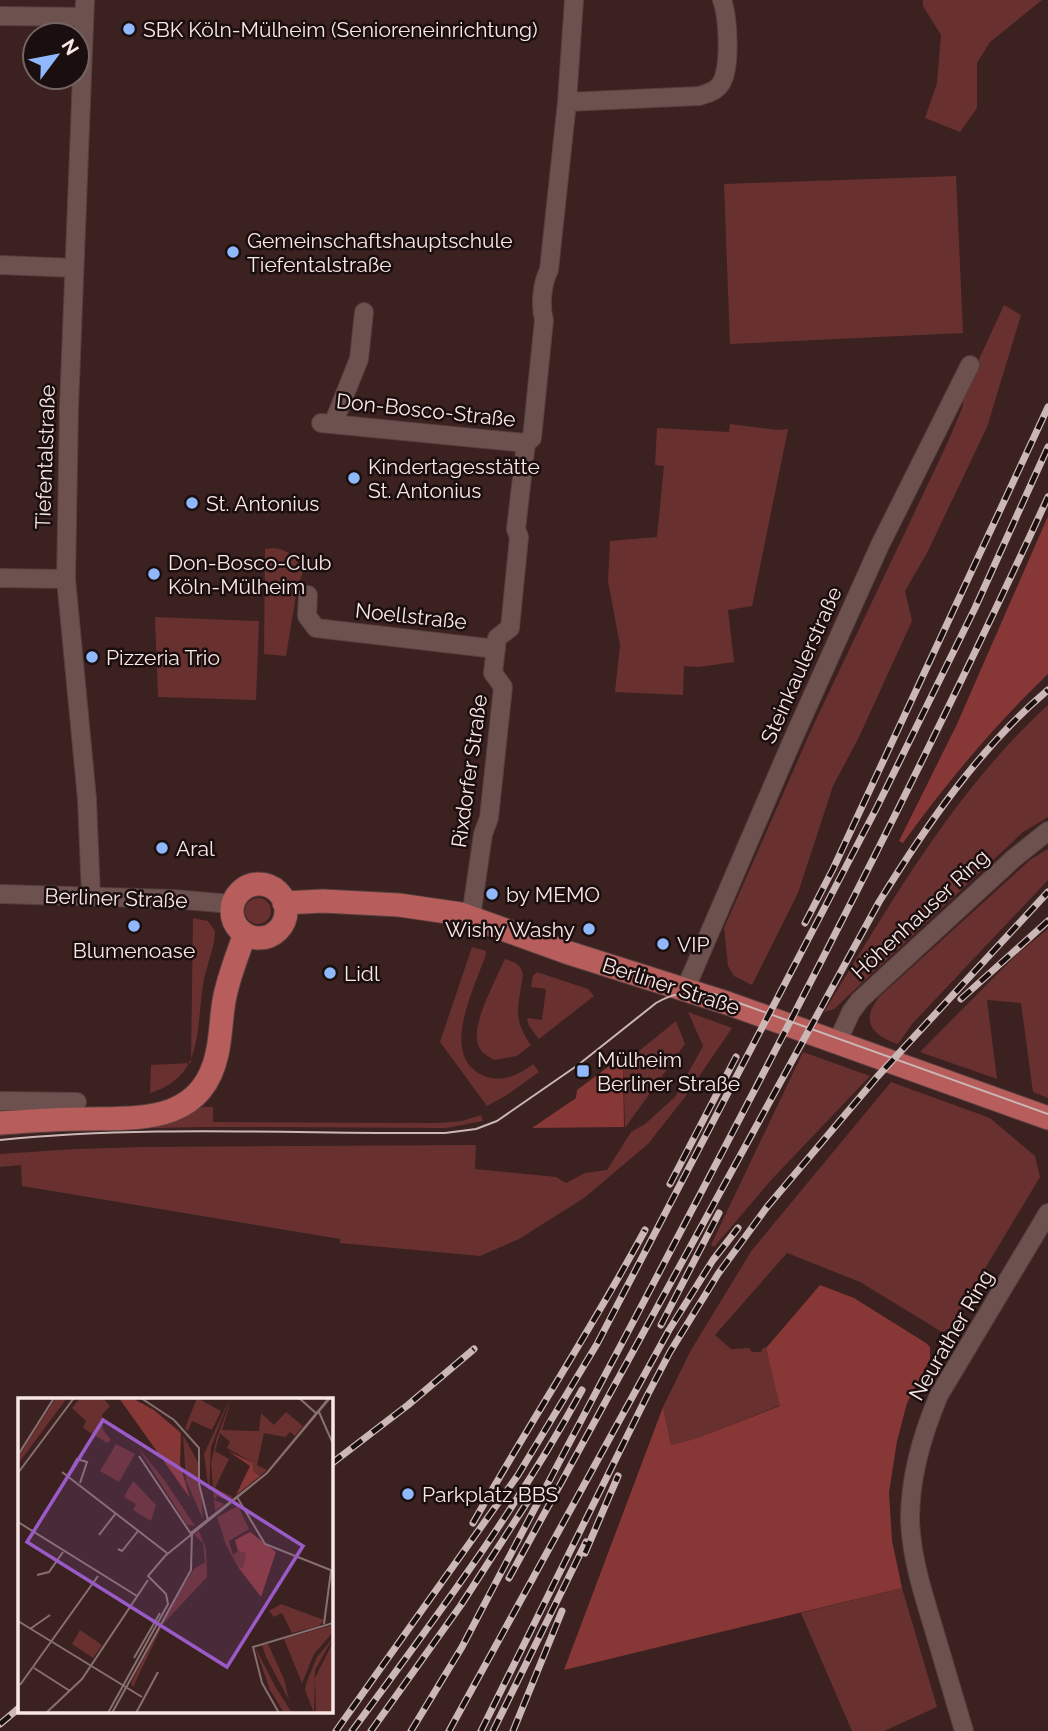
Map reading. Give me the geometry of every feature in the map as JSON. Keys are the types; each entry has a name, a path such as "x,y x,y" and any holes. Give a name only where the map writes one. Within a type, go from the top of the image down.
{"main road":[{"path":"256,884 273,888 284,903 284,919 275,932 260,938 245,934 233,921 232,904 239,892 256,884"},
{"name":"Berliner Straße","path":"284,903 316,901 399,905 437,909 471,917 566,952 837,1042 1045,1121"},
{"path":"0,1123 149,1117 174,1111 186,1103 202,1086 218,1053 228,982 245,934"}],"street":[{"path":"496,649 497,638 510,628 519,537 516,529 526,443 532,438 544,320 544,289 549,270 567,102 574,0"},
{"path":"567,102 699,96 712,91 723,81 726,65 726,13 722,0"},
{"name":"Tiefentalstraße","path":"3,11 85,9 66,499 66,579 87,799 91,896"},
{"path":"0,265 74,268"},
{"name":"Don-Bosco-Straße","path":"364,312 359,359 327,424 526,443"},
{"name":"Steinkaulerstraße","path":"685,990 874,558 970,365"},
{"path":"0,578 66,579"},
{"name":"Noellstraße","path":"308,595 307,616 310,623 323,630 496,649"},
{"name":"Rixdorfer Straße","path":"471,917 483,834 489,818 503,687 493,673 496,649"},
{"name":"Höhenhauser Ring","path":"837,1042 851,1012 860,1000 1013,859 1048,831"},
{"name":"Berliner Straße","path":"0,894 173,899 232,904"},
{"path":"0,1101 77,1102"},
{"name":"Neurather Ring","path":"964,1731 913,1552 910,1520 912,1487 927,1424 939,1395 1048,1213"}],"shaded area":[{"path":"923,0 1042,0 990,42 977,63 977,108 960,132 925,118 937,83 941,35 923,6"},
{"path":"956,176 963,333 730,344 724,184"},
{"path":"1004,305 1021,315 987,427 927,553 905,591 912,621 859,737 833,786 798,893 752,985 734,976 728,966 724,928 813,726 947,444 963,406 963,394"},
{"path":"730,424 788,429 752,606 728,610 734,662 699,667 684,666 683,695 615,692 620,645 608,581 610,541 657,537 664,466 655,465 657,428 729,432"},
{"path":"1048,516 1048,674 972,755 903,843 899,841 957,724"},
{"path":"274,548 292,555 303,572 297,589 286,656 264,654 265,549"},
{"path":"155,617 259,621 256,700 158,697"},
{"path":"1048,705 1048,817 1023,832 834,1009 824,1012 899,890 953,812 982,774"},
{"path":"1048,849 1048,880 912,1024 898,1044 876,1032 870,1014 879,997 1030,860"},
{"path":"258,898 267,902 271,911 267,920 258,924 249,920 245,911 249,902"},
{"path":"193,918 208,921 215,931 215,937 204,979 198,1032 191,1057"},
{"path":"1048,929 1048,1098 1033,1092 1021,1003 987,1000 997,1079 920,1052 1016,955"},
{"path":"472,947 486,951 486,954 463,1022 461,1039 464,1055 472,1068 487,1077 512,1076 533,1064 539,1072 487,1106 440,1042"},
{"path":"505,959 517,964 523,974 518,1011 521,1027 531,1045 517,1056 494,1060 480,1049 477,1031 487,999"},
{"path":"537,972 588,989 594,996 539,1039 529,1026 527,1018 542,1020 546,989 531,987 533,976"},
{"path":"688,1012 732,1028 685,1097 648,1144 584,1198 519,1239 480,1256 340,1243 340,1239 22,1186 21,1165 0,1167 0,1154 76,1149 476,1145 475,1169 556,1177 566,1183 585,1173 607,1170 631,1132 645,1124 675,1097 703,1046"},
{"path":"676,1021 685,1044 625,1128 623,1064"},
{"path":"803,1052 870,1076 773,1178 714,1247 711,1245"},
{"path":"189,1063 181,1075 168,1085 150,1093 151,1065"},
{"path":"612,1064 623,1067 624,1127 532,1128 576,1098 577,1090"},
{"path":"891,1082 990,1118 1035,1156 1040,1177 948,1330 942,1332 860,1282 787,1253 715,1335 731,1349 749,1348 752,1352 761,1352 766,1348 781,1405 694,1439 671,1445 663,1407 691,1350 752,1250"},
{"path":"213,1107 213,1122 438,1123 462,1121 481,1115 483,1121 446,1128 111,1129 0,1136 0,1131"},
{"path":"820,1285 854,1298 930,1347 930,1359 907,1403 897,1441 889,1493 892,1541 902,1588 564,1670 663,1407 671,1445 780,1406 766,1348"},
{"path":"902,1588 937,1707 884,1731 852,1731 801,1613"}],"tram line":[{"path":"0,1140 167,1131 445,1133 476,1129 497,1121 578,1065 656,1003 670,996 691,992 714,994 1048,1114"}],"railway":[{"path":"805,923 833,869 1048,407"},
{"path":"336,1731 518,1475 597,1344 876,809 975,608 1048,447"},
{"path":"411,1731 462,1647 762,1076 908,788 1048,497"},
{"path":"509,1578 879,902 955,789 999,737 1048,690"},
{"path":"481,1731 648,1394 670,1352 718,1274 767,1207 877,1077 1048,892"},
{"path":"961,999 1048,921"},
{"path":"670,1184 736,1057"},
{"path":"661,1325 719,1213"},
{"path":"449,1731 669,1330 713,1260 738,1228"},
{"path":"473,1523 645,1230"},
{"path":"332,1463 408,1405 474,1349"},
{"path":"352,1731 502,1522 582,1390"},
{"path":"585,1553 618,1476"},
{"path":"371,1731 461,1605 528,1501"},
{"path":"493,1731 586,1542"},
{"path":"513,1731 562,1611"},
{"path":"0,1724 18,1709"}],"place":[{"name":"SBK Köln-Mülheim (Senioreneinrichtung)","path":"129,29"},
{"name":"Gemeinschaftshauptschule Tiefentalstraße","path":"233,252"},
{"name":"Kindertagesstätte St. Antonius","path":"354,478"},
{"name":"St. Antonius","path":"192,503"},
{"name":"Don-Bosco-Club Köln-Mülheim","path":"154,574"},
{"name":"Pizzeria Trio","path":"92,657"},
{"name":"Aral","path":"162,848"},
{"name":"by MEMO","path":"492,894"},
{"name":"Blumenoase","path":"134,926"},
{"name":"Wishy Washy","path":"589,929"},
{"name":"VIP","path":"663,944"},
{"name":"Lidl","path":"330,973"},
{"name":"Mülheim Berliner Straße","path":"583,1071"},
{"name":"Parkplatz BBS","path":"408,1494"}]}
